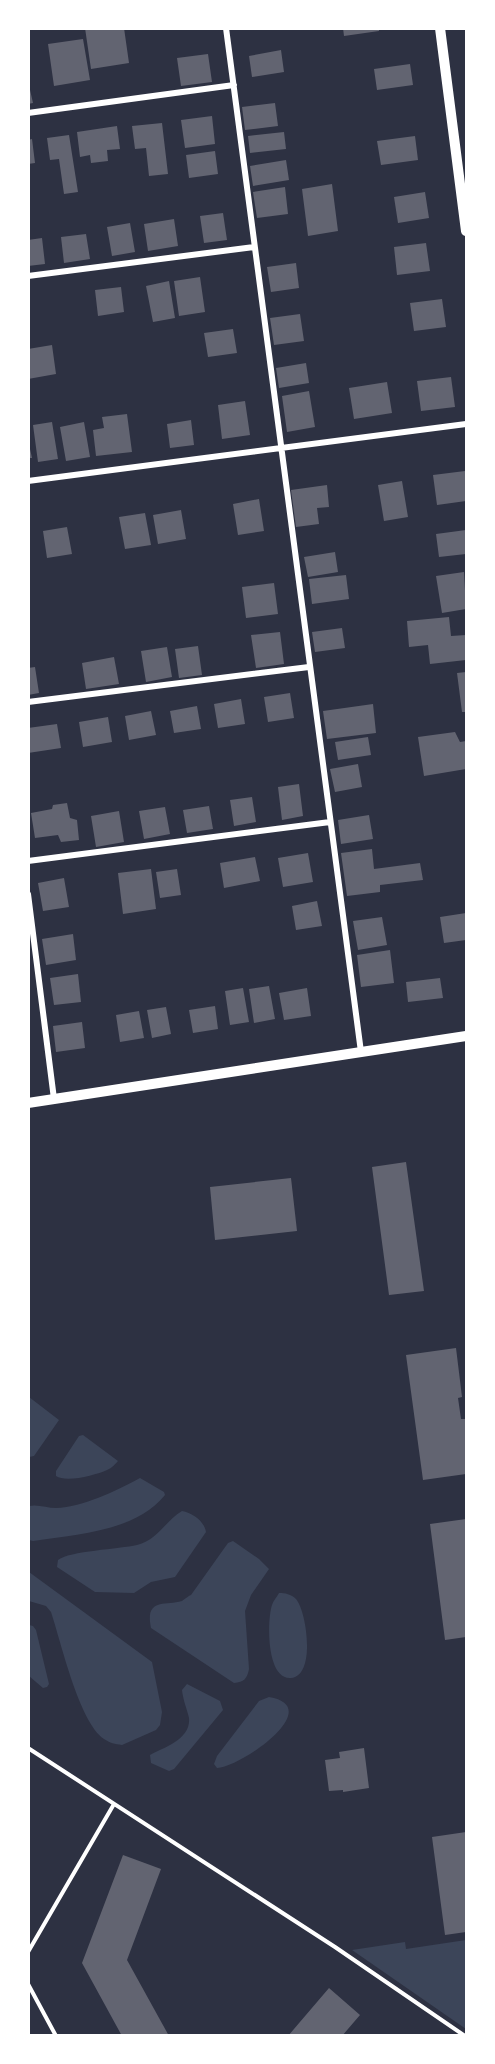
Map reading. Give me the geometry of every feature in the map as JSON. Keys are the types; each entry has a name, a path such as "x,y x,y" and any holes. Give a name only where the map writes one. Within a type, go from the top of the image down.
{"main road":[{"path":"440,28 466,231"},
{"path":"28,1102 466,1036"}],"street":[{"path":"226,28 361,1052"},
{"path":"28,113 234,85"},
{"path":"28,276 254,247"},
{"path":"28,481 466,424"},
{"path":"28,702 309,667"},
{"path":"28,861 330,822"},
{"path":"28,894 54,1099"}],"lane":[{"path":"28,1748 335,1947 465,2036"},
{"path":"28,1952 114,1804"},
{"path":"28,1984 57,2036"}],"shaded area":[{"path":"29,1397 59,1420 34,1456 29,1457"},
{"path":"83,1435 118,1461 109,1469 89,1476 67,1479 56,1476 56,1471 79,1436"},
{"path":"140,1478 164,1492 165,1495 138,1517 122,1524 86,1533 29,1540 29,1506 56,1508 77,1505 110,1493"},
{"path":"182,1511 197,1518 203,1524 206,1532 175,1577 151,1582 134,1593 95,1592 57,1567 58,1560 73,1554 144,1543"},
{"path":"233,1541 269,1569 251,1595 245,1611 249,1669 244,1679 234,1683 151,1628 150,1618 153,1608 158,1605 182,1601 191,1595 228,1543"},
{"path":"29,1572 152,1662 162,1712 160,1725 156,1730 122,1745 104,1739 95,1730 79,1699 51,1612 46,1606 29,1601"},
{"path":"279,1593 288,1594 296,1599 306,1629 304,1667 299,1675 291,1678 283,1676 277,1670 270,1648 270,1613"},
{"path":"29,1625 36,1630 49,1684 47,1687 43,1688 29,1676"},
{"path":"187,1684 220,1701 223,1710 174,1769 169,1771 151,1763 150,1755 176,1741 186,1732 189,1718 182,1690"},
{"path":"269,1697 284,1703 289,1712 284,1724 259,1748 229,1765 217,1768 214,1764 217,1756 259,1701"},
{"path":"466,1940 466,2029 352,1950 405,1942 406,1949"}],"building":[{"path":"85,28 124,28 129,63 91,69"},
{"path":"343,28 379,28 379,31 344,36"},
{"path":"83,39 90,80 54,86 48,44"},
{"path":"281,50 284,72 252,77 249,56"},
{"path":"208,54 212,82 181,86 177,58"},
{"path":"410,64 413,85 377,90 374,69"},
{"path":"28,81 33,103 28,104"},
{"path":"275,103 278,126 245,130 242,107"},
{"path":"212,116 215,144 185,148 181,120"},
{"path":"162,123 168,174 149,176 146,148 135,149 132,126"},
{"path":"117,126 120,149 107,150 108,161 91,163 90,155 80,157 77,132"},
{"path":"284,132 286,149 250,153 248,136"},
{"path":"69,135 78,192 64,194 59,159 50,160 47,138"},
{"path":"415,136 418,160 381,165 377,141"},
{"path":"32,139 35,163 28,164 28,140"},
{"path":"215,151 218,174 189,178 186,155"},
{"path":"286,160 289,180 253,186 250,166"},
{"path":"332,184 338,231 308,236 302,189"},
{"path":"285,187 288,214 257,218 253,192"},
{"path":"425,192 429,218 398,223 394,197"},
{"path":"223,213 227,240 204,243 200,216"},
{"path":"174,219 178,246 148,251 144,224"},
{"path":"130,223 135,252 112,256 107,227"},
{"path":"86,234 90,259 64,263 61,237"},
{"path":"42,238 45,264 28,266 28,240"},
{"path":"426,243 430,271 397,275 394,247"},
{"path":"296,263 299,288 271,292 267,267"},
{"path":"200,277 205,312 179,316 174,281"},
{"path":"169,281 175,318 153,322 146,286"},
{"path":"121,287 124,312 98,316 95,290"},
{"path":"442,299 446,327 414,331 410,303"},
{"path":"300,314 304,341 274,345 270,318"},
{"path":"233,329 237,353 208,357 204,333"},
{"path":"52,345 56,374 28,379 28,349"},
{"path":"306,363 309,383 279,388 276,368"},
{"path":"451,377 455,407 421,411 417,381"},
{"path":"387,382 392,413 354,419 349,388"},
{"path":"309,391 315,427 287,432 282,396"},
{"path":"245,401 250,435 222,439 218,405"},
{"path":"127,414 132,452 96,456 93,430 104,428 102,417"},
{"path":"191,420 194,445 170,448 167,424"},
{"path":"52,422 58,459 38,462 33,425"},
{"path":"84,422 90,457 66,461 60,427"},
{"path":"28,440 32,458 28,458"},
{"path":"465,471 466,501 437,505 433,475"},
{"path":"402,481 408,517 384,521 378,485"},
{"path":"327,485 329,507 317,508 319,524 296,527 291,490"},
{"path":"259,499 264,531 238,535 233,504"},
{"path":"181,510 186,539 158,544 153,515"},
{"path":"145,513 151,545 125,549 119,517"},
{"path":"67,527 72,554 47,558 43,531"},
{"path":"466,530 466,554 439,557 436,534"},
{"path":"335,552 338,572 308,577 304,557"},
{"path":"464,572 466,609 442,613 436,576"},
{"path":"346,575 349,599 312,604 309,579"},
{"path":"274,583 278,614 246,618 242,587"},
{"path":"449,617 451,636 466,635 466,660 430,664 428,645 409,647 407,621"},
{"path":"342,628 345,648 315,652 312,632"},
{"path":"280,632 284,664 256,668 251,635"},
{"path":"198,646 202,675 179,678 175,649"},
{"path":"167,647 172,677 146,682 141,651"},
{"path":"114,657 119,684 86,689 82,663"},
{"path":"35,667 39,693 28,695 28,668"},
{"path":"466,672 466,712 462,712 457,673"},
{"path":"290,693 294,718 268,722 264,697"},
{"path":"241,699 245,724 218,728 214,704"},
{"path":"373,704 376,733 327,739 323,711"},
{"path":"197,706 201,729 174,733 170,711"},
{"path":"151,711 156,735 129,740 125,716"},
{"path":"108,717 112,742 83,747 79,722"},
{"path":"57,724 61,748 28,753 28,728"},
{"path":"455,732 460,742 466,741 466,769 424,776 418,737"},
{"path":"368,737 371,755 338,760 335,742"},
{"path":"358,764 362,787 335,792 330,769"},
{"path":"299,784 303,816 282,820 278,787"},
{"path":"252,797 256,822 234,826 230,800"},
{"path":"67,803 70,818 77,820 79,840 61,842 58,835 35,838 31,813 52,809 53,805"},
{"path":"209,806 213,829 187,833 183,810"},
{"path":"165,807 170,834 144,839 139,811"},
{"path":"119,811 124,842 96,847 91,816"},
{"path":"369,815 373,839 341,844 338,820"},
{"path":"372,849 374,869 420,863 423,880 380,885 380,892 347,896 341,853"},
{"path":"308,853 313,882 283,887 278,858"},
{"path":"255,857 260,881 224,888 220,863"},
{"path":"151,869 156,909 123,914 118,873"},
{"path":"177,869 181,895 160,898 156,872"},
{"path":"64,878 69,907 43,911 38,883"},
{"path":"317,901 322,926 296,930 292,906"},
{"path":"466,913 466,940 444,943 440,917"},
{"path":"382,917 387,945 358,950 353,921"},
{"path":"73,934 76,960 46,965 42,939"},
{"path":"390,950 394,983 361,987 357,955"},
{"path":"78,974 81,1002 54,1005 50,978"},
{"path":"440,978 443,998 408,1002 406,982"},
{"path":"269,986 275,1019 254,1023 249,989"},
{"path":"243,988 249,1022 230,1025 225,991"},
{"path":"307,988 311,1016 284,1020 279,993"},
{"path":"215,1006 218,1029 193,1033 189,1010"},
{"path":"166,1007 171,1034 152,1038 147,1010"},
{"path":"139,1011 144,1038 120,1042 116,1015"},
{"path":"82,1022 85,1048 56,1052 53,1026"},
{"path":"406,1162 424,1291 389,1295 372,1167"},
{"path":"291,1178 297,1231 215,1240 210,1187"},
{"path":"456,1348 462,1397 458,1398 461,1419 465,1419 466,1431 466,1474 423,1480 406,1355"},
{"path":"466,1519 466,1637 445,1640 430,1524"},
{"path":"364,1748 369,1788 343,1792 343,1790 329,1791 325,1760 340,1758 339,1752"},
{"path":"466,1832 466,1932 445,1935 432,1837"},
{"path":"123,1855 161,1869 127,1960 169,2036 122,2036 82,1963"},
{"path":"329,1988 360,2015 342,2036 288,2036"}]}
